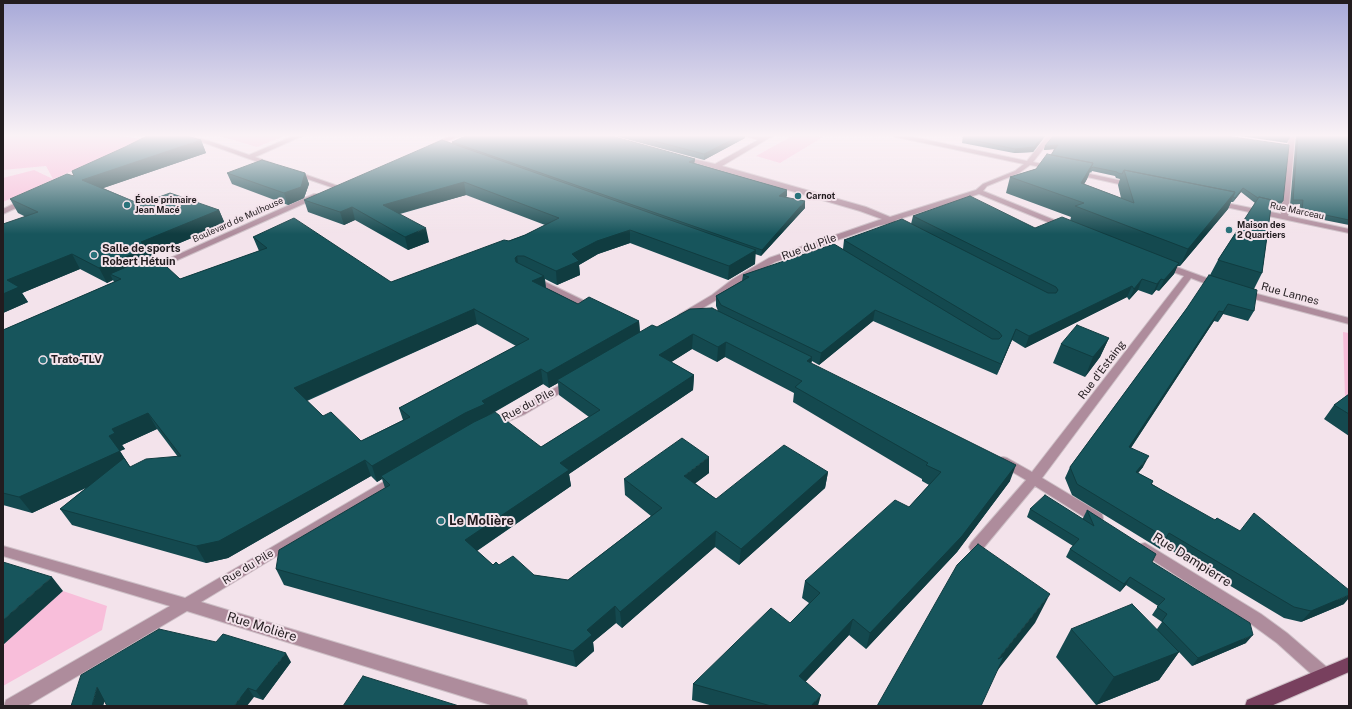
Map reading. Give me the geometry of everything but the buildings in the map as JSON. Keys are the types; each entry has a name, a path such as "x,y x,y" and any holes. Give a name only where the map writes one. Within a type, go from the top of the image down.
{"main road":[{"path":"1253,706 1349,664"}],"street":[{"name":"Boulevard de Mulhouse","path":"146,271 339,186 281,168"},
{"path":"723,168 863,208 903,225"},
{"name":"Rue du Pile","path":"676,320 719,294 762,262 891,219 979,192 985,184 1017,172 1022,168"},
{"path":"1054,168 1058,169"},
{"path":"1284,217 1286,168"},
{"path":"1066,171 1136,186"},
{"path":"979,192 1072,229"},
{"path":"3,212 32,198"},
{"name":"Rue Marceau","path":"1206,201 1349,231"},
{"path":"821,242 834,250"},
{"name":"Rue Lannes","path":"1152,261 1230,289 1349,321"},
{"name":"Rue d'Estaing","path":"976,547 1034,479 1190,275"},
{"path":"529,277 600,311"},
{"path":"695,309 709,316"},
{"name":"Rue du Pile","path":"480,429 521,411 582,375"},
{"path":"992,456 1034,479 1108,525"},
{"name":"Rue du Pile","path":"12,706 402,475"},
{"name":"Rue Dampierre","path":"1134,542 1256,619 1282,638 1324,674"},
{"name":"Rue Molière","path":"3,550 520,706"}],"shaded area":[{"path":"3,168 24,168 3,170"},
{"path":"47,168 78,168 3,202 3,178 34,170 53,179"},
{"path":"1343,332 1349,333 1349,399 1345,397"},
{"path":"63,591 107,606 102,630 3,686 3,645"}],"place":[{"name":"Carnot","path":"798,196"},
{"name":"École primaire Jean Macé","path":"127,205"},
{"name":"Maison des 2 Quartiers","path":"1229,230"},
{"name":"Salle de sports Robert Hétuin","path":"94,255"},
{"name":"Trato-TLV","path":"43,360"},
{"name":"Le Molière","path":"441,521"}]}
